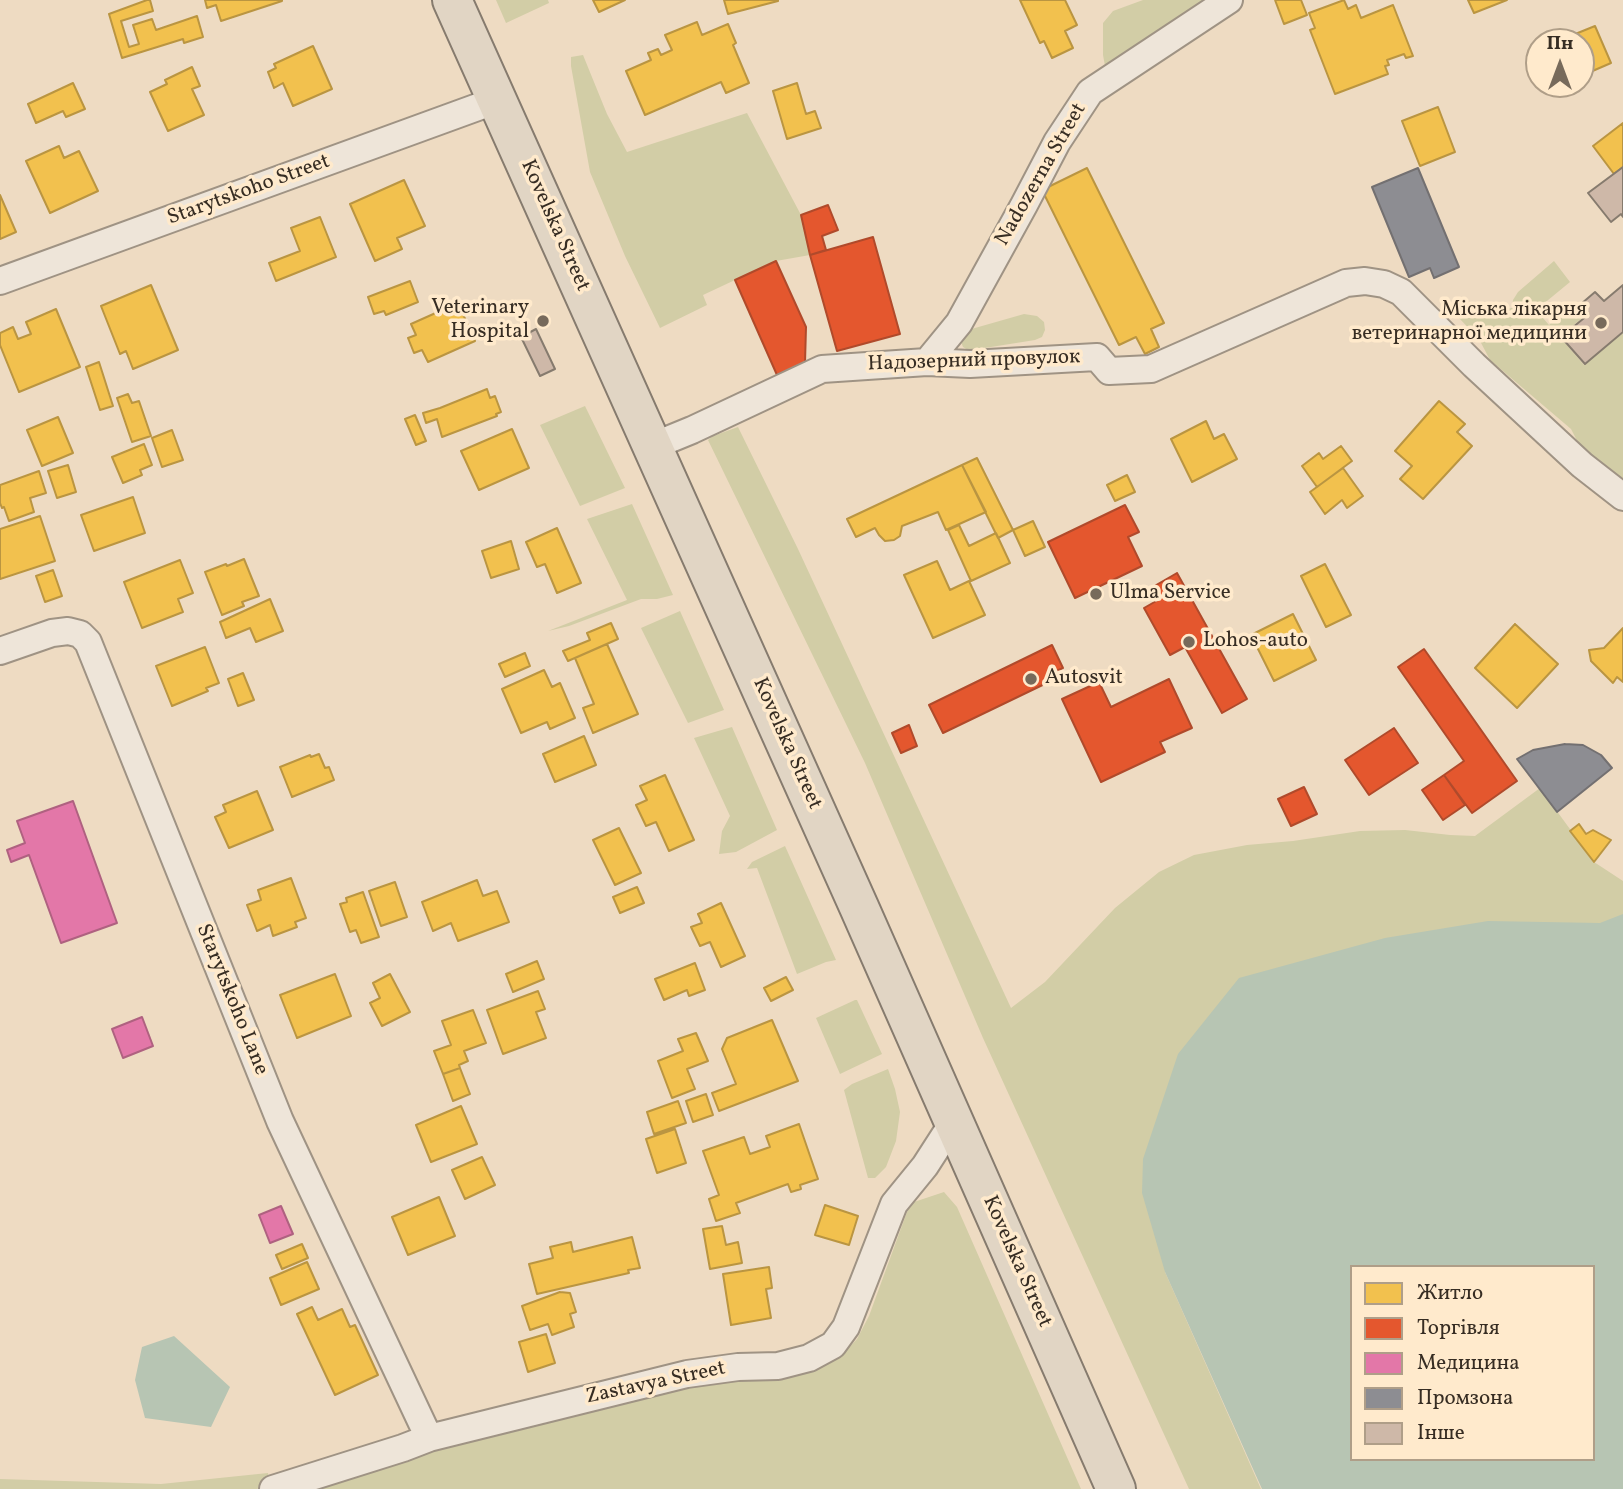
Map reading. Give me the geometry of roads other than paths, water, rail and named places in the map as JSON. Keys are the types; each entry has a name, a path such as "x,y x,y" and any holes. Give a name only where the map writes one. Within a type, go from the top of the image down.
{"main road":[{"name":"Kovelska Street","path":"452,0 1116,1489"}],"street":[{"name":"Nadozerna Street","path":"928,362 959,323 1057,142 1090,92 1229,0"},
{"name":"Starytskoho Street","path":"0,281 496,100"},
{"name":"Надозерний провулок","path":"653,446 822,369 928,362 970,364 1097,357 1109,371 1150,369 1346,283 1365,281 1384,284 1401,292 1582,466 1623,497"},
{"name":"Starytskoho Lane","path":"0,651 52,633 68,631 80,634 88,642 280,1121 429,1438"},
{"name":"Zastavya Street","path":"273,1489 429,1438 687,1374 738,1367 778,1366 809,1358 833,1345 846,1327 894,1204 925,1166 954,1121"}],"place":[{"name":"Veterinary Hospital","path":"543,321"},
{"name":"Міська лікарня ветеринарної медицини","path":"1601,323"},
{"name":"Ulma Service","path":"1096,594"},
{"name":"Lohos-auto","path":"1189,642"},
{"name":"Autosvit","path":"1031,679"}]}
